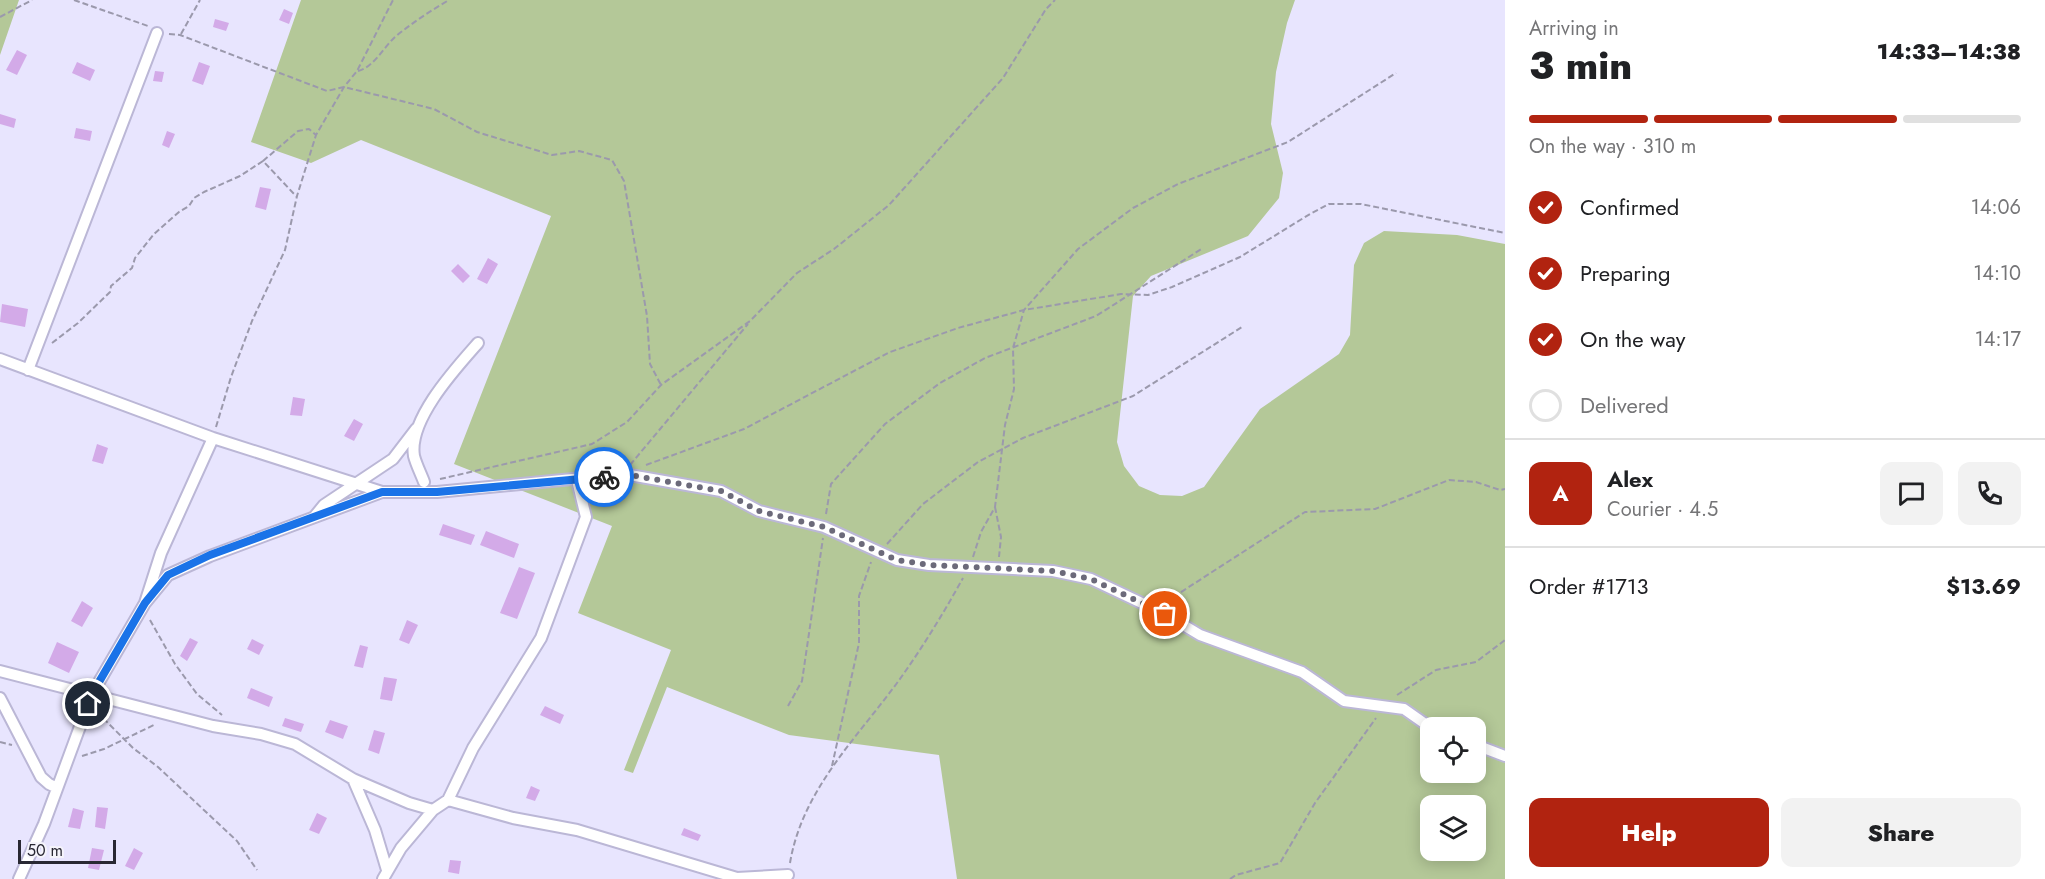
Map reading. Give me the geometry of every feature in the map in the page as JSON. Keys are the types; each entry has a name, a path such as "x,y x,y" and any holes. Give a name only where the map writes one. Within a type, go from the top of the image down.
{"street":[{"path":"28,370 157,33"},
{"path":"313,518 324,506 393,459 456,368 477,343"},
{"path":"0,359 213,438 382,492 437,492 624,474 721,491 759,511 824,527 897,560 929,565 1053,571 1091,579 1165,614 1200,635 1302,672 1344,701 1404,709 1420,720"},
{"path":"419,424 415,437 414,457 424,482"},
{"path":"146,602 161,553 213,438"},
{"path":"385,875 401,848 433,810 448,800 473,748 541,638 586,517 577,480"},
{"path":"19,879 44,824 90,699 146,602 168,575 210,555 382,492"},
{"path":"0,671 90,699 261,734 295,744 353,779 409,803 433,810"},
{"path":"0,698 41,777 57,788"},
{"path":"1486,749 1505,756"},
{"path":"353,779 375,830 385,875"},
{"path":"448,800 513,818 577,830 737,878 788,875"}],"path":[{"path":"0,17 32,0"},
{"path":"74,0 146,26 157,33 180,35 327,91 344,87 435,109 477,132 552,155 579,151 612,160 624,181 647,316 650,364 661,385"},
{"path":"180,35 200,0"},
{"path":"213,438 231,377 252,321 285,250 297,196 316,135 344,87 357,71 393,0"},
{"path":"357,71 365,69 393,39 420,18 449,0"},
{"path":"624,474 639,452 750,321 797,273 871,221 909,185 1003,78 1046,9 1055,0"},
{"path":"998,568 1001,537 995,507 1005,425 1014,389 1013,348 1024,310 1078,249 1132,208 1178,184 1288,142 1396,73"},
{"path":"38,343 50,345 78,323 110,292 111,286 132,268 135,258 154,234 189,206 194,198 240,176 263,161 298,131 309,129 316,135"},
{"path":"263,161 297,196"},
{"path":"624,474 744,429 890,352 958,328 1024,310 1121,294 1148,295 1172,287 1240,257 1329,204 1361,204 1505,233"},
{"path":"788,706 802,681 831,484 885,424 940,383 985,358 1096,316 1203,248"},
{"path":"424,482 592,444 627,422 661,385 750,321"},
{"path":"831,768 859,643 859,597 869,564 923,504 978,462 1023,438 1133,396 1242,327"},
{"path":"1165,614 1178,594 1305,512 1375,509 1449,480 1476,482 1500,490 1505,489"},
{"path":"788,875 792,850 808,805 831,768 897,683 943,613 970,567 981,532 995,507"},
{"path":"146,602 148,618 175,664 197,694 224,716"},
{"path":"1230,879 1236,875 1280,864 1315,803 1382,705 1436,669 1476,662 1505,640"},
{"path":"90,699 133,748 158,767 237,841 257,870"},
{"path":"68,761 104,749 163,722"}],"green space":[{"path":"0,0 19,0 0,55"},
{"path":"301,0 1295,0 1287,23 1276,72 1271,124 1283,173 1279,198 1248,236 1151,276 1133,296 1117,442 1124,466 1139,486 1160,495 1182,496 1204,487 1260,409 1339,354 1350,335 1354,265 1364,243 1384,231 1457,235 1505,244 1505,879 957,879 939,755 789,735 667,687 633,773 624,770 671,650 578,613 612,526 454,464 551,216 361,140 311,163 251,142"}],"building":[{"path":"284,9 293,13 289,24 279,20"},
{"path":"215,19 229,23 226,31 213,27"},
{"path":"17,50 27,55 17,75 6,70"},
{"path":"77,62 95,70 90,81 72,73"},
{"path":"199,62 210,66 203,85 192,81"},
{"path":"155,71 164,72 162,82 153,81"},
{"path":"0,114 16,119 14,128 0,124"},
{"path":"76,128 92,131 90,141 74,138"},
{"path":"167,131 175,134 169,148 162,145"},
{"path":"260,187 271,189 266,210 255,207"},
{"path":"488,258 498,264 487,284 477,279"},
{"path":"458,264 470,276 463,283 451,271"},
{"path":"2,304 28,309 25,327 0,322"},
{"path":"293,397 305,399 302,416 290,415"},
{"path":"354,419 363,424 354,441 344,436"},
{"path":"97,444 108,448 103,464 92,461"},
{"path":"443,524 475,535 471,545 439,535"},
{"path":"486,531 519,544 514,558 480,545"},
{"path":"519,567 535,573 517,619 500,613"},
{"path":"82,601 93,608 82,627 71,621"},
{"path":"407,620 418,625 409,644 399,640"},
{"path":"190,638 198,642 187,661 180,656"},
{"path":"252,639 264,645 259,655 247,649"},
{"path":"57,642 79,652 69,673 48,663"},
{"path":"360,645 368,647 363,668 354,666"},
{"path":"384,677 397,679 392,701 380,699"},
{"path":"251,688 273,697 269,707 247,698"},
{"path":"545,706 564,715 560,724 540,715"},
{"path":"285,718 304,724 301,732 282,726"},
{"path":"330,720 348,726 343,739 325,732"},
{"path":"374,730 385,733 379,754 368,750"},
{"path":"531,786 540,790 535,801 526,798"},
{"path":"97,807 108,808 105,829 95,827"},
{"path":"73,808 84,811 80,829 68,827"},
{"path":"317,813 327,818 319,834 309,830"},
{"path":"684,828 701,835 698,841 681,835"},
{"path":"92,848 104,850 99,870 88,868"},
{"path":"134,848 143,853 134,870 125,866"},
{"path":"450,860 461,861 459,874 448,872"}],"way so far":[{"path":"604,477 624,474 721,491 759,511 824,527 897,560 929,565 1053,571 1091,579 1165,614"}],"route":[{"path":"88,704 145,603 168,575 210,555 382,492 437,492 604,477"}]}
